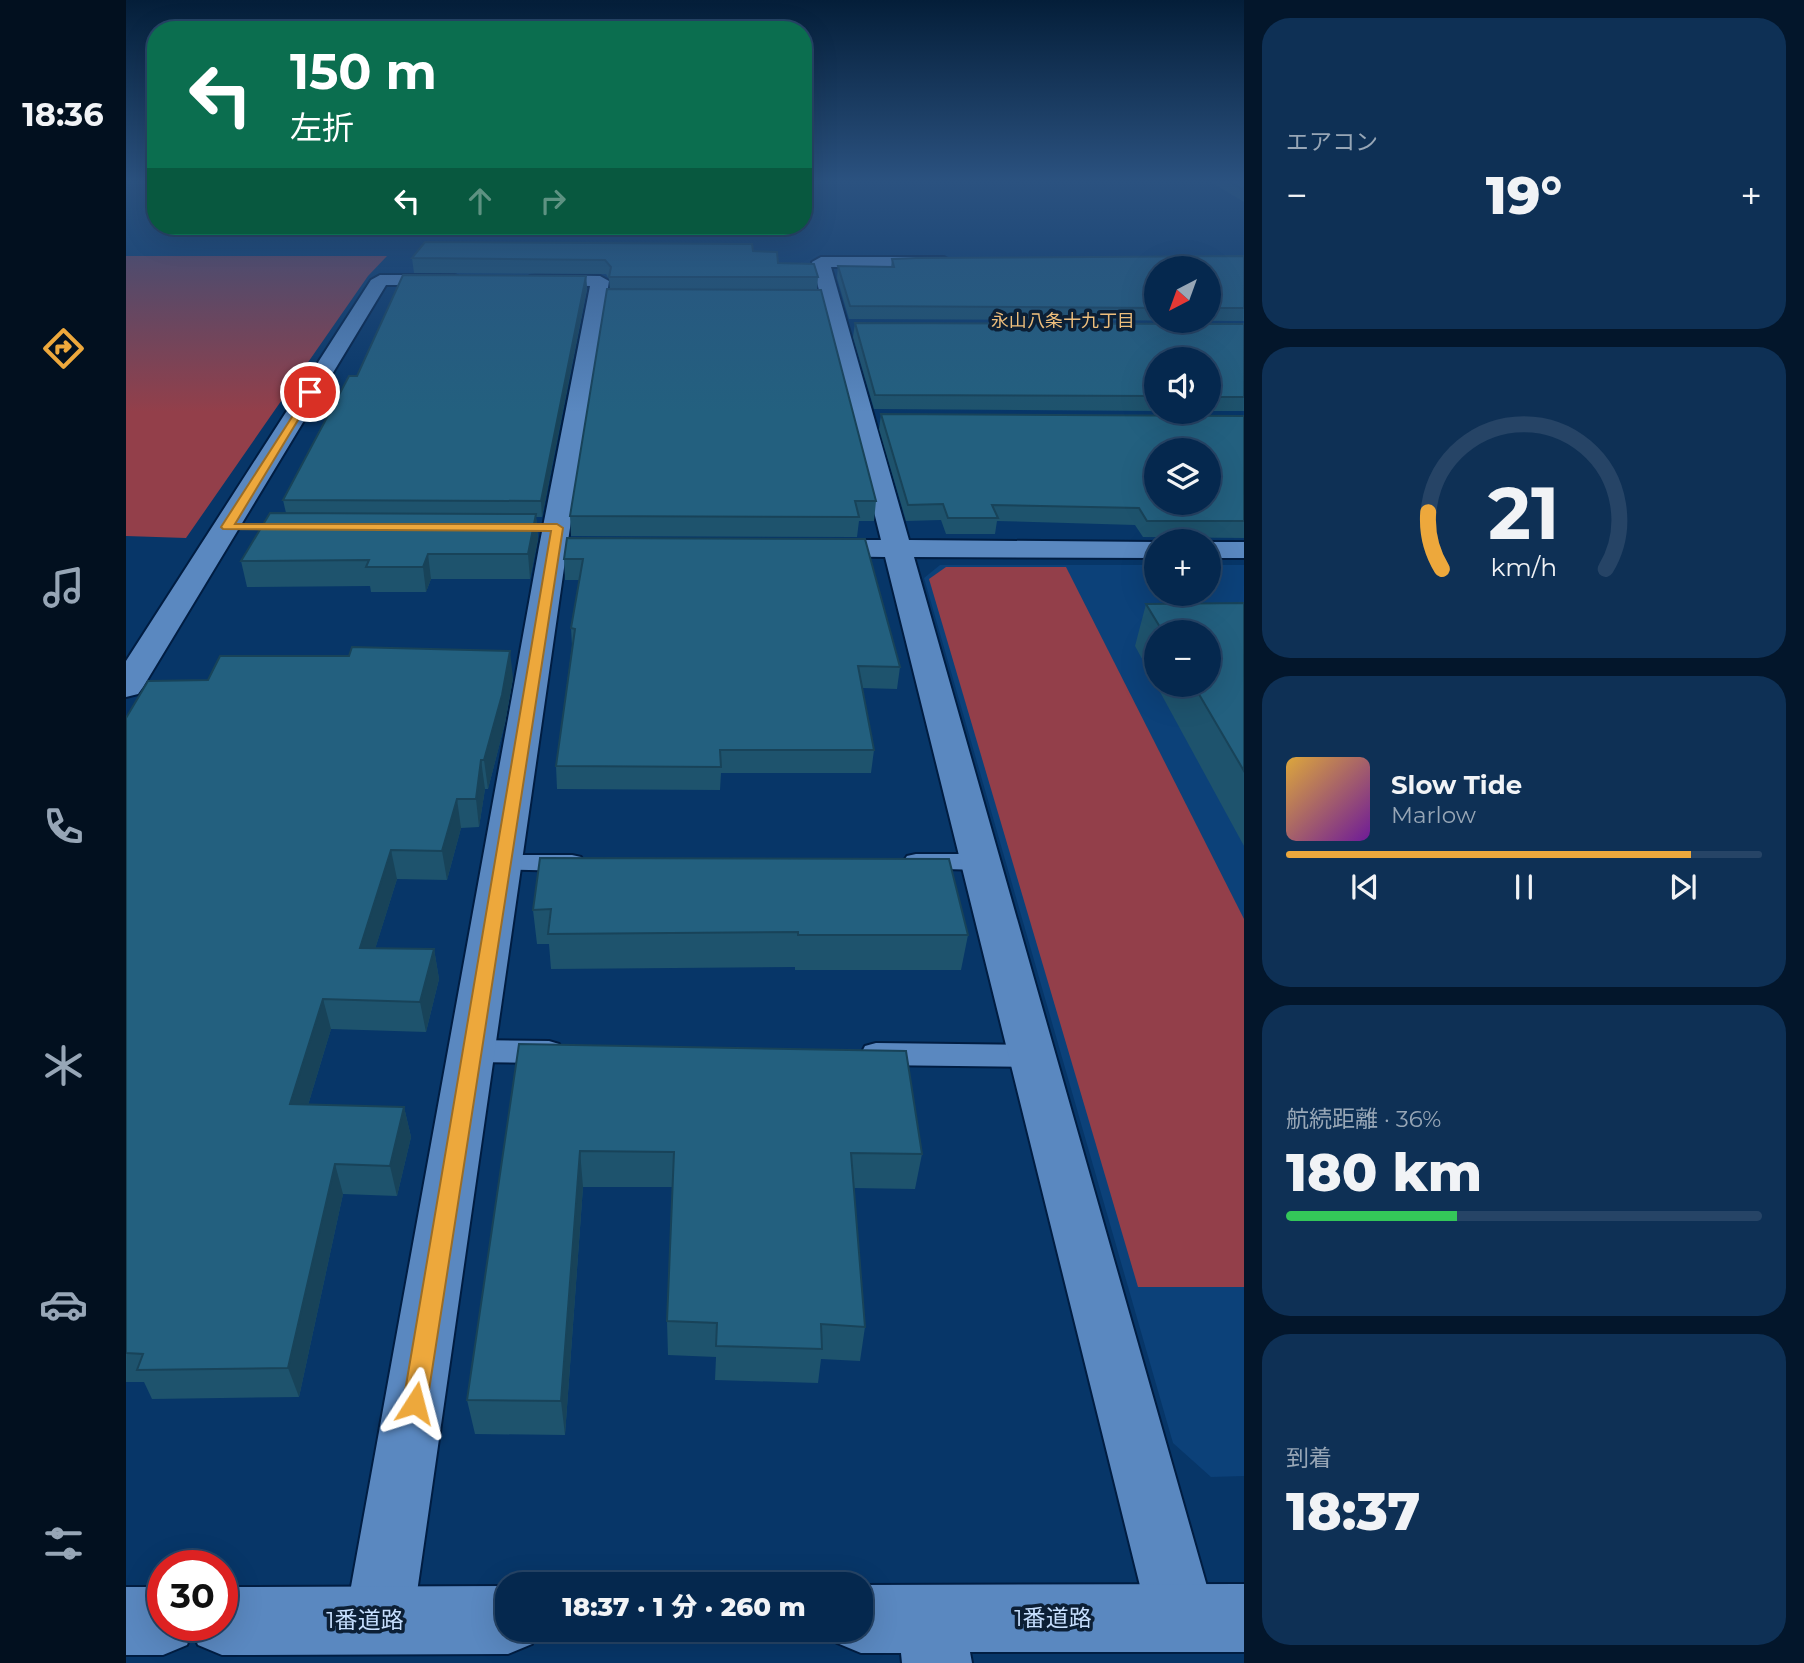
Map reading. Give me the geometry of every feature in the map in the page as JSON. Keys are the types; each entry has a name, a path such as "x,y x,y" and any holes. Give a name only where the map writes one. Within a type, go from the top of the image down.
{"street":[{"path":"957,262 821,262 878,419 899,549 1033,1056 1213,1618"},
{"path":"126,687 380,280 600,281 603,299 555,537 379,1620"},
{"path":"227,527 254,527"},
{"path":"788,548 1144,550"},
{"path":"1221,550 1244,550"},
{"name":"1番道路","path":"873,1623 934,1641 1213,1618"},
{"name":"1番道路","path":"238,1621 495,1620"},
{"path":"126,1621 147,1621"}],"lane":[{"path":"886,863 982,862"},
{"path":"502,863 598,863"},
{"path":"472,1051 582,1052"},
{"path":"841,1054 1033,1056"}],"shaded area":[{"path":"126,258 385,258 368,276 186,538 126,536"},
{"path":"940,565 1144,565 1144,606 1221,606 1221,565 1244,565 1244,1476 1211,1477 1173,1443 924,578"},
{"path":"946,567 1066,567 1244,919 1244,1287 1138,1287 929,579"}],"building":[{"path":"412,258 778,258 778,263 814,264 818,277 609,277 611,267 605,260"},
{"path":"1144,258 1144,308 850,306 838,266 894,267 892,259"},
{"path":"1222,258 1244,258 1244,308 1222,308"},
{"path":"403,275 586,276 541,501 283,500 349,376 357,376"},
{"path":"607,289 821,290 876,501 855,501 859,517 570,516"},
{"path":"855,323 1144,324 1144,333 1221,333 1222,324 1244,324 1244,397 1221,397 1221,347 1144,347 1144,396 875,395"},
{"path":"881,414 1144,415 1144,424 1221,424 1221,416 1244,416 1244,521 1147,521 1139,508 992,505 998,518 948,518 943,504 908,505"},
{"path":"270,513 536,514 528,554 428,554 423,567 366,567 369,560 241,561"},
{"path":"567,538 865,539 900,667 858,666 874,750 720,750 721,767 556,766 575,629 571,628 583,559 564,559"},
{"path":"1221,603 1244,603 1244,771 1201,697 1221,697 1221,620 1156,620 1147,606 1221,606"},
{"path":"352,647 510,651 502,695 484,760 481,760 476,799 457,799 442,851 391,850 360,948 434,949 420,1002 323,999 290,1104 404,1107 390,1166 335,1164 288,1368 137,1370 143,1354 126,1353 126,718 148,681 208,680 220,656 349,656"},
{"path":"540,858 949,859 968,935 798,935 798,932 548,934 551,909 533,910"},
{"path":"519,1044 906,1051 922,1154 851,1153 865,1327 821,1324 822,1349 716,1346 717,1323 667,1321 674,1152 580,1151 561,1401 467,1400"}],"district":[{"name":"永山八条十九丁目","path":"1063,321"}],"route":[{"path":"310,392 227,527 557,528 415,1403"}]}
